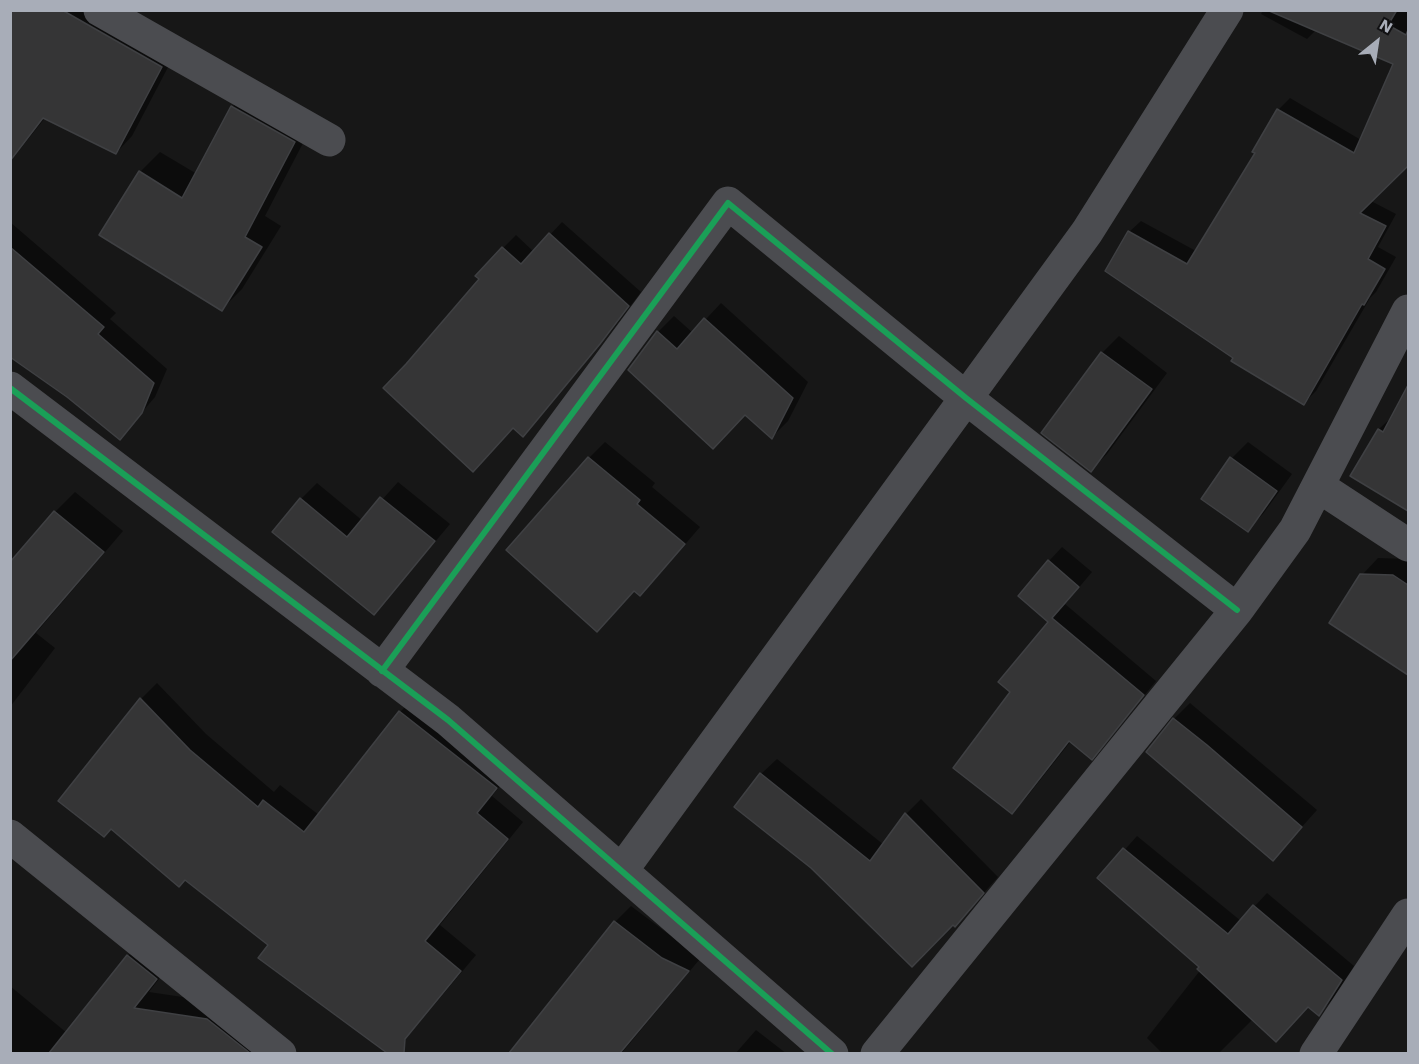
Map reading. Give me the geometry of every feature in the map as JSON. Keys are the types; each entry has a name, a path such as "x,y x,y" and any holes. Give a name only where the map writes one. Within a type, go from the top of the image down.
{"street":[{"path":"100,10 329,140"},
{"path":"622,870 1087,232 1227,10"},
{"path":"382,671 728,203 966,398 1237,610"},
{"path":"877,1053 1237,610 1295,530 1408,311"},
{"path":"10,388 448,720 832,1053"},
{"path":"1318,486 1408,545"},
{"path":"10,836 280,1053"},
{"path":"1316,1053 1408,915"}],"building":[{"path":"10,10 62,10 162,67 116,154 43,118 10,161"},
{"path":"1267,10 1397,10 1388,25 1406,35 1408,30 1408,166 1360,213 1386,226 1368,259 1385,269 1364,305 1362,304 1304,405 1231,361 1233,358 1105,271 1128,231 1187,264 1255,153 1252,152 1277,109 1354,153 1393,64"},
{"path":"231,106 295,142 245,237 262,247 222,311 99,235 139,171 182,198"},
{"path":"549,233 629,306 523,437 513,428 473,472 383,388 479,279 475,276 502,247 521,264"},
{"path":"10,247 104,327 98,334 154,383 142,413 120,440 67,397 10,357"},
{"path":"704,318 793,398 772,439 745,415 713,449 628,370 657,331 677,349"},
{"path":"1101,352 1152,389 1091,472 1041,433"},
{"path":"1408,385 1408,511 1350,476 1378,429 1383,432"},
{"path":"588,457 640,500 637,504 685,544 640,596 634,591 597,632 506,550"},
{"path":"1230,457 1277,491 1248,532 1201,499"},
{"path":"380,497 435,541 374,615 272,532 300,498 347,537"},
{"path":"54,511 104,552 10,661 10,562"},
{"path":"1048,560 1079,587 1052,618 1144,695 1092,760 1069,741 1012,814 953,768 1010,692 998,682 1048,622 1018,596"},
{"path":"1360,574 1393,575 1408,585 1408,675 1329,623"},
{"path":"140,698 190,750 258,807 263,800 304,832 399,711 497,788 477,813 508,839 425,941 461,971 405,1039 404,1053 387,1053 258,958 268,945 185,880 179,887 111,829 104,837 58,801"},
{"path":"1173,718 1302,827 1273,861 1146,752"},
{"path":"760,773 870,861 905,813 984,893 955,927 953,925 912,967 811,868 734,807"},
{"path":"1123,848 1228,934 1253,905 1342,980 1319,1016 1308,1007 1276,1042 1197,969 1199,967 1097,878"},
{"path":"614,921 662,958 689,971 620,1053 509,1053"},
{"path":"127,955 157,979 134,1008 207,1019 250,1053 49,1053"}],"cycle path":[{"path":"382,671 728,203 966,398 1237,610"},
{"path":"10,388 448,720 832,1054"}]}
